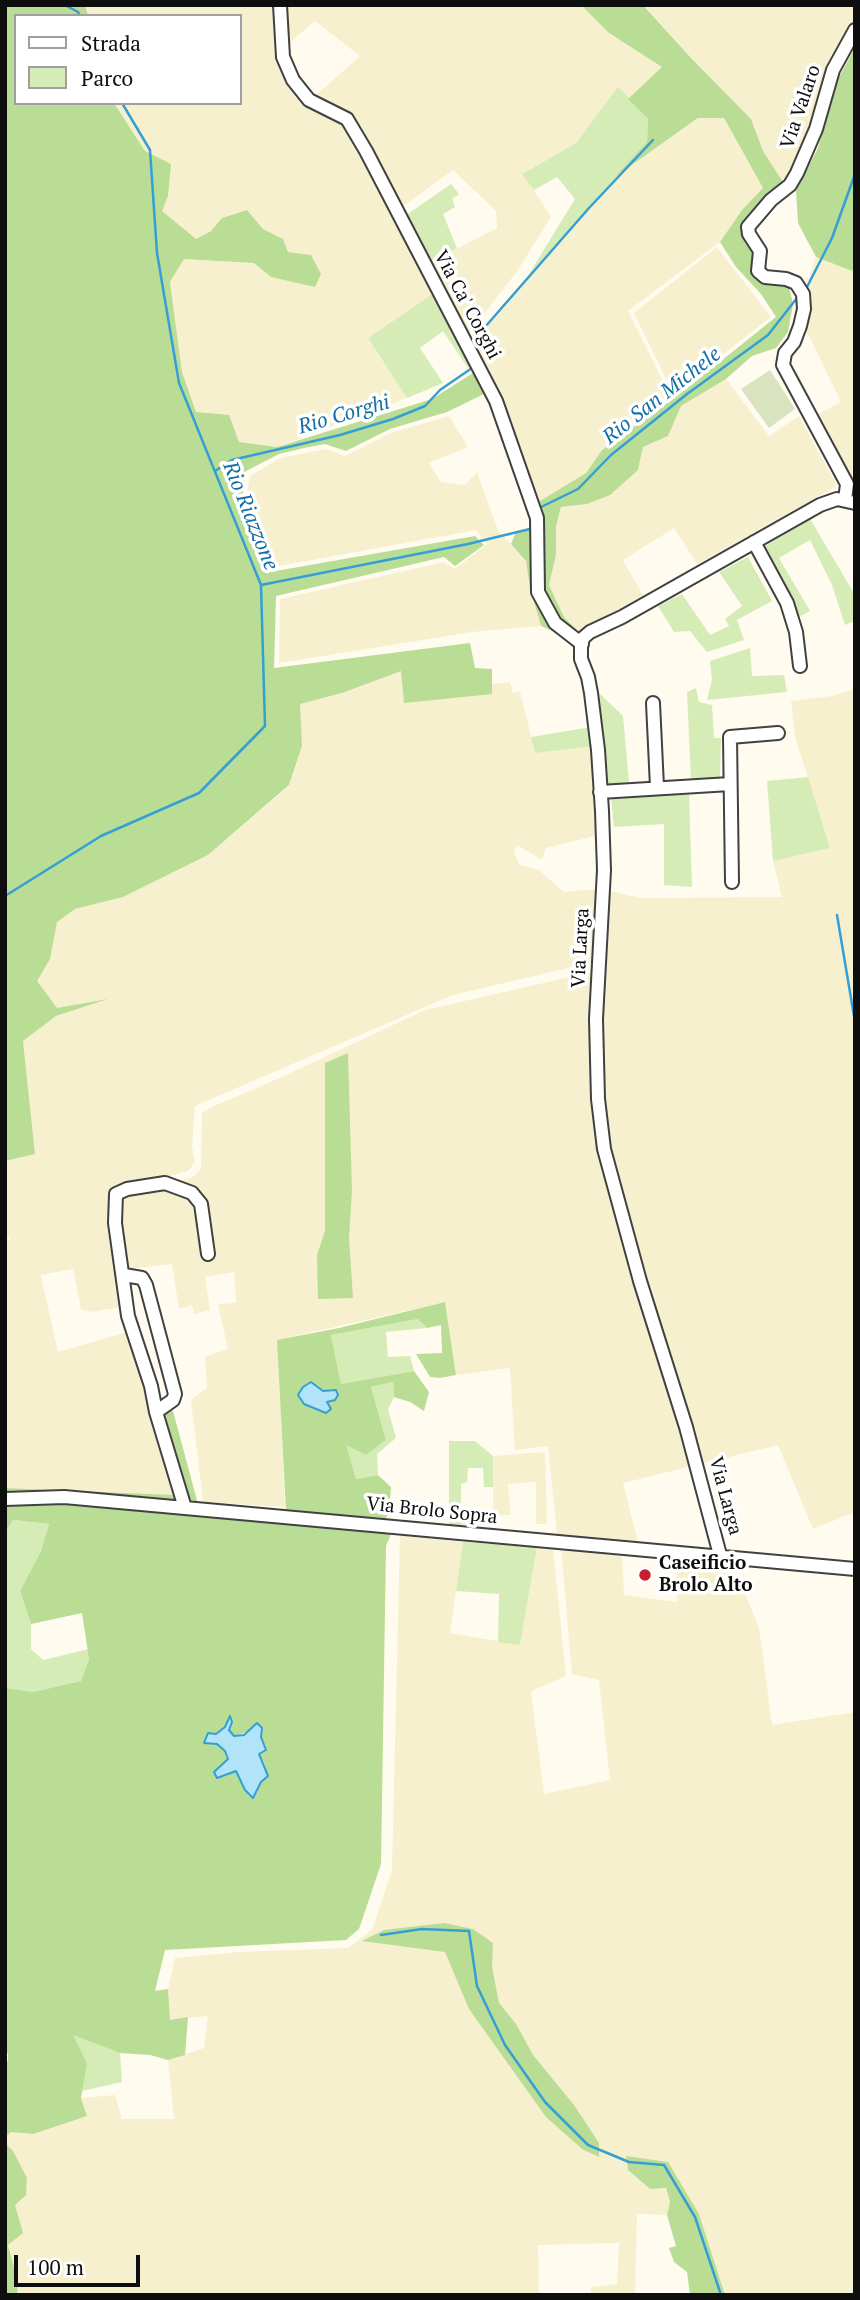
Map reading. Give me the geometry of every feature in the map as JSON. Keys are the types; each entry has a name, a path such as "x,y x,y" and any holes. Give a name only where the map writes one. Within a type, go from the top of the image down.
{"street":[{"name":"Via Ca' Corghi","path":"280,5 283,57 293,80 309,100 347,120 366,150 496,401 537,518 538,592 555,623 582,644"},
{"name":"Via Valaro","path":"850,502 844,476 783,365 785,353 800,326 804,309 803,294 796,282 765,277 758,271 760,251 749,234 748,227 763,208 790,185 797,173 816,129 833,70 855,30"},
{"path":"582,644 583,638 590,632 622,617 820,505 831,500 850,502"},
{"path":"754,542 787,603 796,632 800,666"},
{"name":"Via Larga","path":"582,644 581,659 591,693 604,870 596,1018 597,1098 604,1149 640,1281 686,1427 720,1555"},
{"path":"653,702 657,787"},
{"path":"732,882 730,737 778,733"},
{"path":"600,792 730,784"},
{"path":"185,1508 156,1412 151,1386 128,1316 115,1223 116,1194 127,1189 165,1183 192,1193 201,1204 208,1254"},
{"path":"124,1275 142,1278 146,1285 176,1394 173,1400 156,1412"},
{"name":"Via Brolo Sopra","path":"5,1499 64,1497 855,1569"}],"shaded area":[{"path":"85,5 274,5 292,83 345,124 434,293 368,338 407,398 277,447 239,442 196,412 182,372 170,282 184,259 254,263 271,277 288,252 283,239 263,229 247,210 222,218 211,231 196,239 161,211 168,196 145,151 115,105 242,105 242,14 87,14"},
{"path":"287,5 581,5 609,33 663,67 628,99 618,88 576,143 523,173 551,217 518,270 466,337 429,263 497,228 496,211 453,170 401,208 351,113 315,96 360,56 315,21 288,44"},
{"path":"644,5 855,5 855,17 827,69 804,150 783,182 763,151 751,119"},
{"path":"699,118 724,118 763,188 742,210 720,242 628,311 672,399 602,450 586,473 540,501 473,343 529,274 615,177"},
{"path":"717,247 771,317 673,393 634,313"},
{"path":"816,257 852,271 855,266 855,488 818,414 841,402 806,330 810,303 806,287"},
{"path":"726,379 769,436 799,416 837,486 697,564 674,528 623,560 643,595 579,632 564,617 549,585 556,555 556,526 561,507 587,504 638,470 643,447 668,436 681,406"},
{"path":"449,416 468,447 429,463 441,482 465,485 477,472 498,530 526,561 530,588 541,626 472,632 279,663 280,599 444,562 455,569 487,544 476,530 274,567 247,493 250,476 280,458 326,449 345,456 390,433"},
{"path":"401,670 404,702 492,693 492,684 510,682 513,693 520,691 535,752 595,746 599,835 546,848 542,860 517,845 514,853 520,865 539,870 564,892 596,889 594,962 453,995 195,1106 192,1146 195,1162 188,1171 112,1192 122,1307 91,1312 81,1309 73,1269 41,1275 58,1352 130,1331 155,1405 147,1407 174,1496 5,1488 5,1239 11,1240 5,1232 5,1161 35,1153 23,1041 56,1016 102,1001 57,1008 36,981 50,959 56,922 75,909 123,897 208,855 289,786 302,746 299,704 342,693"},
{"path":"855,689 855,1512 813,1529 778,1445 623,1483 638,1543 557,1534 548,1446 515,1450 510,1368 456,1375 445,1302 278,1340 285,1507 203,1502 191,1400 207,1388 205,1357 228,1349 218,1304 236,1303 234,1272 205,1277 210,1310 194,1314 192,1305 179,1309 172,1264 129,1269 118,1221 120,1197 193,1177 201,1169 202,1113 214,1106 425,1010 605,969 609,891 641,898 782,897 773,861 830,848 795,737 791,701 832,696"},
{"path":"545,1452 547,1524 536,1524 536,1482 508,1484 511,1515 493,1515 493,1456"},
{"path":"400,1535 463,1542 450,1633 520,1645 537,1547 553,1549 566,1676 531,1691 544,1794 610,1780 599,1680 572,1674 561,1548 622,1556 624,1595 677,1602 676,1559 719,1564 729,1579 740,1582 759,1627 772,1725 855,1712 855,2295 725,2295 699,2214 627,2156 628,2170 650,2189 665,2187 670,2202 667,2215 637,2214 635,2295 591,2295 591,2287 617,2284 619,2243 538,2245 539,2295 17,2295 18,2283 8,2245 15,2205 13,2151 5,2143 5,2137 11,2132 33,2134 87,2116 81,2098 115,2095 122,2119 174,2119 168,2060 204,2048 208,2016 170,2020 168,1989 175,1958 239,1952 348,1948 372,1930 392,1870"}],"green space":[{"path":"5,5 85,5 87,14 14,14 14,105 115,105 145,151 171,164 168,196 162,211 196,239 211,231 222,218 247,210 263,229 283,239 288,252 311,255 321,274 315,287 271,277 254,263 184,259 170,282 182,372 196,412 229,415 239,442 277,447 432,399 473,373 484,394 447,412 390,429 346,451 325,444 304,448 279,454 246,471 243,491 270,572 475,536 484,545 455,566 444,557 276,596 274,668 470,643 475,668 492,669 492,694 404,703 401,671 342,693 300,704 302,746 289,785 208,855 123,897 75,909 57,922 50,959 37,981 57,1008 108,999 56,1016 23,1041 35,1154 5,1161"},
{"path":"581,5 643,5 751,119 763,151 783,182 761,201 741,233 755,251 754,272 769,285 789,287 793,304 788,332 776,348 752,356 726,379 681,406 668,436 643,447 638,470 610,495 587,504 561,507 556,526 556,555 549,585 564,617 576,629 557,633 541,626 530,588 526,561 511,544 516,532 530,528 544,514 540,501 586,473 602,450 686,389 776,317 761,294 736,267 720,242 742,210 763,188 724,118 698,118 615,177 647,142 648,119 628,99 662,67 609,33"},
{"path":"855,48 855,266 852,271 816,257 798,223 796,191 818,148 838,79"},
{"path":"618,87 648,119 647,143 529,274 575,199 557,177 534,190 522,174 576,143"},
{"path":"451,184 459,194 452,199 455,207 443,214 457,248 429,263 405,216"},
{"path":"434,293 473,364 468,368 443,331 420,348 443,383 407,398 368,338"},
{"path":"770,370 795,409 769,428 741,389"},
{"path":"810,519 855,595 855,621 845,625 832,585 810,540 779,558 810,611 797,618 793,603 760,549"},
{"path":"748,557 772,601 737,620 744,640 707,652 690,631 674,632 658,606 682,594 710,635 729,626 725,619 742,606 719,572"},
{"path":"750,648 752,676 784,675 787,692 707,700 712,680 710,661"},
{"path":"696,688 699,702 712,705 714,738 721,738 720,779 691,781 687,692"},
{"path":"599,693 623,716 629,782 606,786"},
{"path":"591,727 595,746 535,753 531,737"},
{"path":"808,777 830,848 773,861 767,781"},
{"path":"689,794 692,887 664,885 664,824 614,827 611,798"},
{"path":"348,1053 352,1191 349,1238 353,1298 318,1299 317,1255 325,1231 325,1063"},
{"path":"445,1302 456,1375 430,1377 416,1354 442,1353 441,1325 427,1328 418,1319 331,1335 341,1384 414,1371 429,1392 424,1411 410,1402 394,1397 393,1382 371,1387 386,1440 366,1455 346,1445 356,1479 378,1475 391,1487 389,1515 385,1518 397,1520 386,1546 381,1864 359,1929 346,1940 165,1950 155,1991 168,1989 170,2020 188,2017 185,2055 168,2060 150,2055 120,2053 73,2035 87,2063 81,2098 87,2116 33,2134 11,2132 5,2137 5,2062 8,2061 8,2053 5,2053 5,1688 33,1692 81,1681 89,1659 82,1613 31,1624 20,1591 41,1551 49,1524 13,1520 5,1533 5,1488 174,1495 147,1407 155,1405 173,1411 198,1504 286,1511 277,1340","holes":["225,1727 234,1736 250,1731 261,1737 266,1750 259,1754 265,1765 257,1793 245,1790 236,1770 229,1774 214,1772 228,1759 225,1751 208,1733 216,1734"]},
{"path":"418,1319 427,1328 386,1332 388,1357 410,1356 414,1371 341,1384 331,1335"},
{"path":"393,1382 394,1397 388,1409 396,1438 377,1454 378,1475 356,1479 345,1444 366,1455 386,1440 371,1387"},
{"path":"449,1441 475,1441 493,1456 493,1487 484,1487 483,1468 468,1468 467,1482 461,1484 461,1510 467,1512 467,1524 449,1526"},
{"path":"13,1520 49,1524 41,1551 20,1591 31,1624 31,1649 43,1660 89,1649 89,1659 81,1681 33,1692 5,1688 5,1533"},
{"path":"463,1542 537,1547 520,1645 498,1642 499,1594 456,1591"},
{"path":"444,1923 473,1929 493,1943 492,1967 499,2003 516,2024 533,2055 574,2105 599,2143 599,2157 582,2149 546,2117 469,2009 445,1952 362,1941 384,1930"},
{"path":"72,2034 120,2053 122,2082 82,2091 87,2063"},
{"path":"5,2143 13,2151 27,2178 26,2195 15,2205 23,2233 8,2245 18,2283 17,2295 5,2295"},
{"path":"626,2156 668,2162 699,2214 725,2295 690,2295 687,2272 674,2262 669,2248 676,2246 667,2215 670,2202 666,2188 650,2189 628,2170"}],"water":[{"path":"311,1382 323,1391 336,1390 338,1395 335,1400 327,1402 331,1409 326,1413 304,1404 298,1395 303,1387"},
{"path":"230,1716 232,1722 229,1730 234,1736 244,1735 257,1723 262,1728 261,1737 266,1750 259,1754 268,1776 261,1782 253,1798 245,1790 236,1771 217,1778 214,1772 228,1759 225,1751 217,1744 204,1743 208,1733 216,1734 225,1727"}],"waterway":[{"name":"Rio Riazzone","path":"65,5 79,14"},
{"name":"Rio Riazzone","path":"5,896 101,836 199,793 265,726 261,585 179,383 157,253 150,150 123,105"},
{"name":"Rio Corghi","path":"471,343 589,208 653,140"},
{"name":"Rio San Michele","path":"807,287 832,238 855,174"},
{"name":"Rio San Michele","path":"539,508 578,489 611,455 687,394 768,335 797,298"},
{"name":"Rio Corghi","path":"215,471 232,460 340,435 393,419 425,406 440,390 472,368"},
{"name":"Rio San Michele","path":"261,585 468,544 534,528"},
{"path":"837,915 855,1022"},
{"path":"381,1935 422,1929 469,1931 477,1986 505,2045 545,2102 588,2145 629,2162 664,2165 695,2217 721,2295"}],"place":[{"name":"Caseificio Brolo Alto","path":"645,1575"}]}
